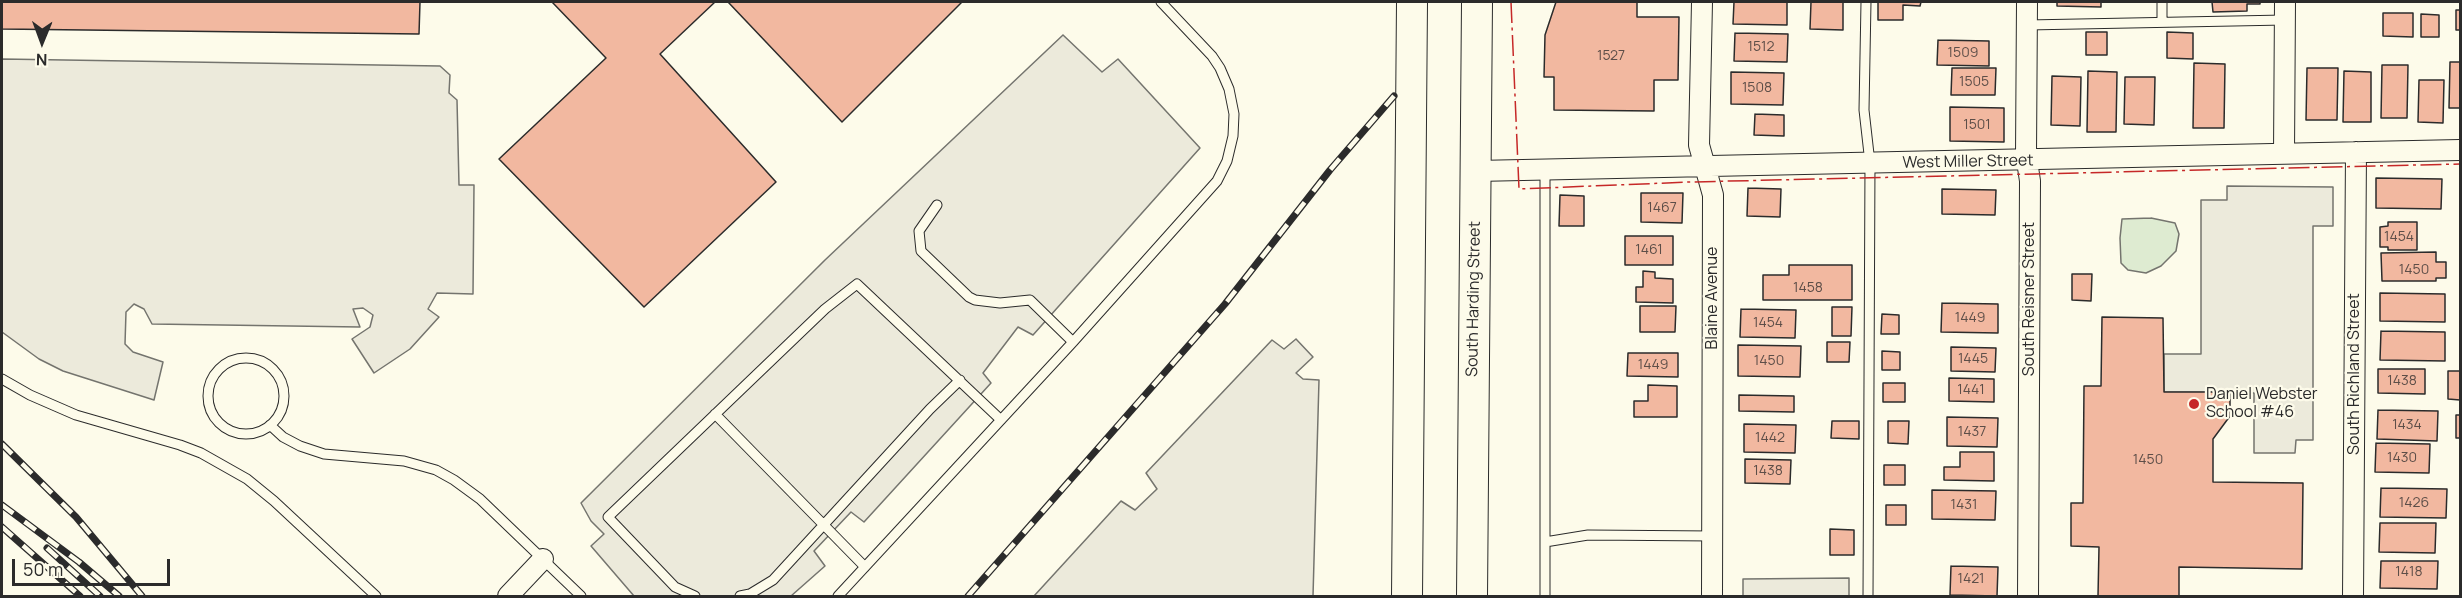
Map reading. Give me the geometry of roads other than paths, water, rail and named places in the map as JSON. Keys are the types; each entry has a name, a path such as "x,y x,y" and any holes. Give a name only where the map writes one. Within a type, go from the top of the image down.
{"main road":[{"path":"1407,597 1412,2"},
{"name":"South Harding Street","path":"1472,597 1477,2"}],"street":[{"name":"Blaine Avenue","path":"1702,2 1700,145 1713,195 1712,597"},
{"name":"South Reisner Street","path":"2027,2 2026,160 2030,181 2028,597"},
{"path":"2284,153 2285,11"},
{"name":"West Miller Street","path":"1476,171 2460,150"},
{"name":"South Richland Street","path":"2353,597 2356,152"},
{"path":"508,597 543,559"}],"lane":[{"path":"838,597 1212,189 1227,161 1231,146 1234,119 1232,99 1220,68 1212,56 1161,2"},
{"path":"1866,2 1864,110 1870,163 1869,597"},
{"path":"2162,2 2162,22"},
{"path":"2027,25 2162,22 2285,11"},
{"path":"1545,170 1545,597"},
{"path":"937,205 919,231 918,240 921,251 969,297 994,303 1029,300 1073,342"},
{"path":"694,597 675,588 608,517 825,309 857,284 1001,420"},
{"path":"248,358 271,367 279,377 284,399 282,409 270,425 259,432 241,433 224,427 215,418 209,407 210,383 216,372 225,364 236,359 248,358"},
{"path":"2,379 30,395 76,415 190,449 239,475 274,501 376,597"},
{"path":"740,597 750,594 773,580 930,409 960,380"},
{"path":"715,414 865,567"},
{"path":"270,425 283,437 300,446 324,454 391,459 436,470 465,486 581,597"},
{"path":"1545,542 1588,535 1713,536"}],"railway":[{"path":"968,596 1225,304 1330,170 1394,96"},
{"path":"2,444 76,517 142,596"},
{"path":"2,505 79,562 119,596"},
{"path":"2,527 80,596"},
{"path":"47,548 100,596"}],"place":[{"name":"Daniel Webster School #46","path":"2194,404"}]}
